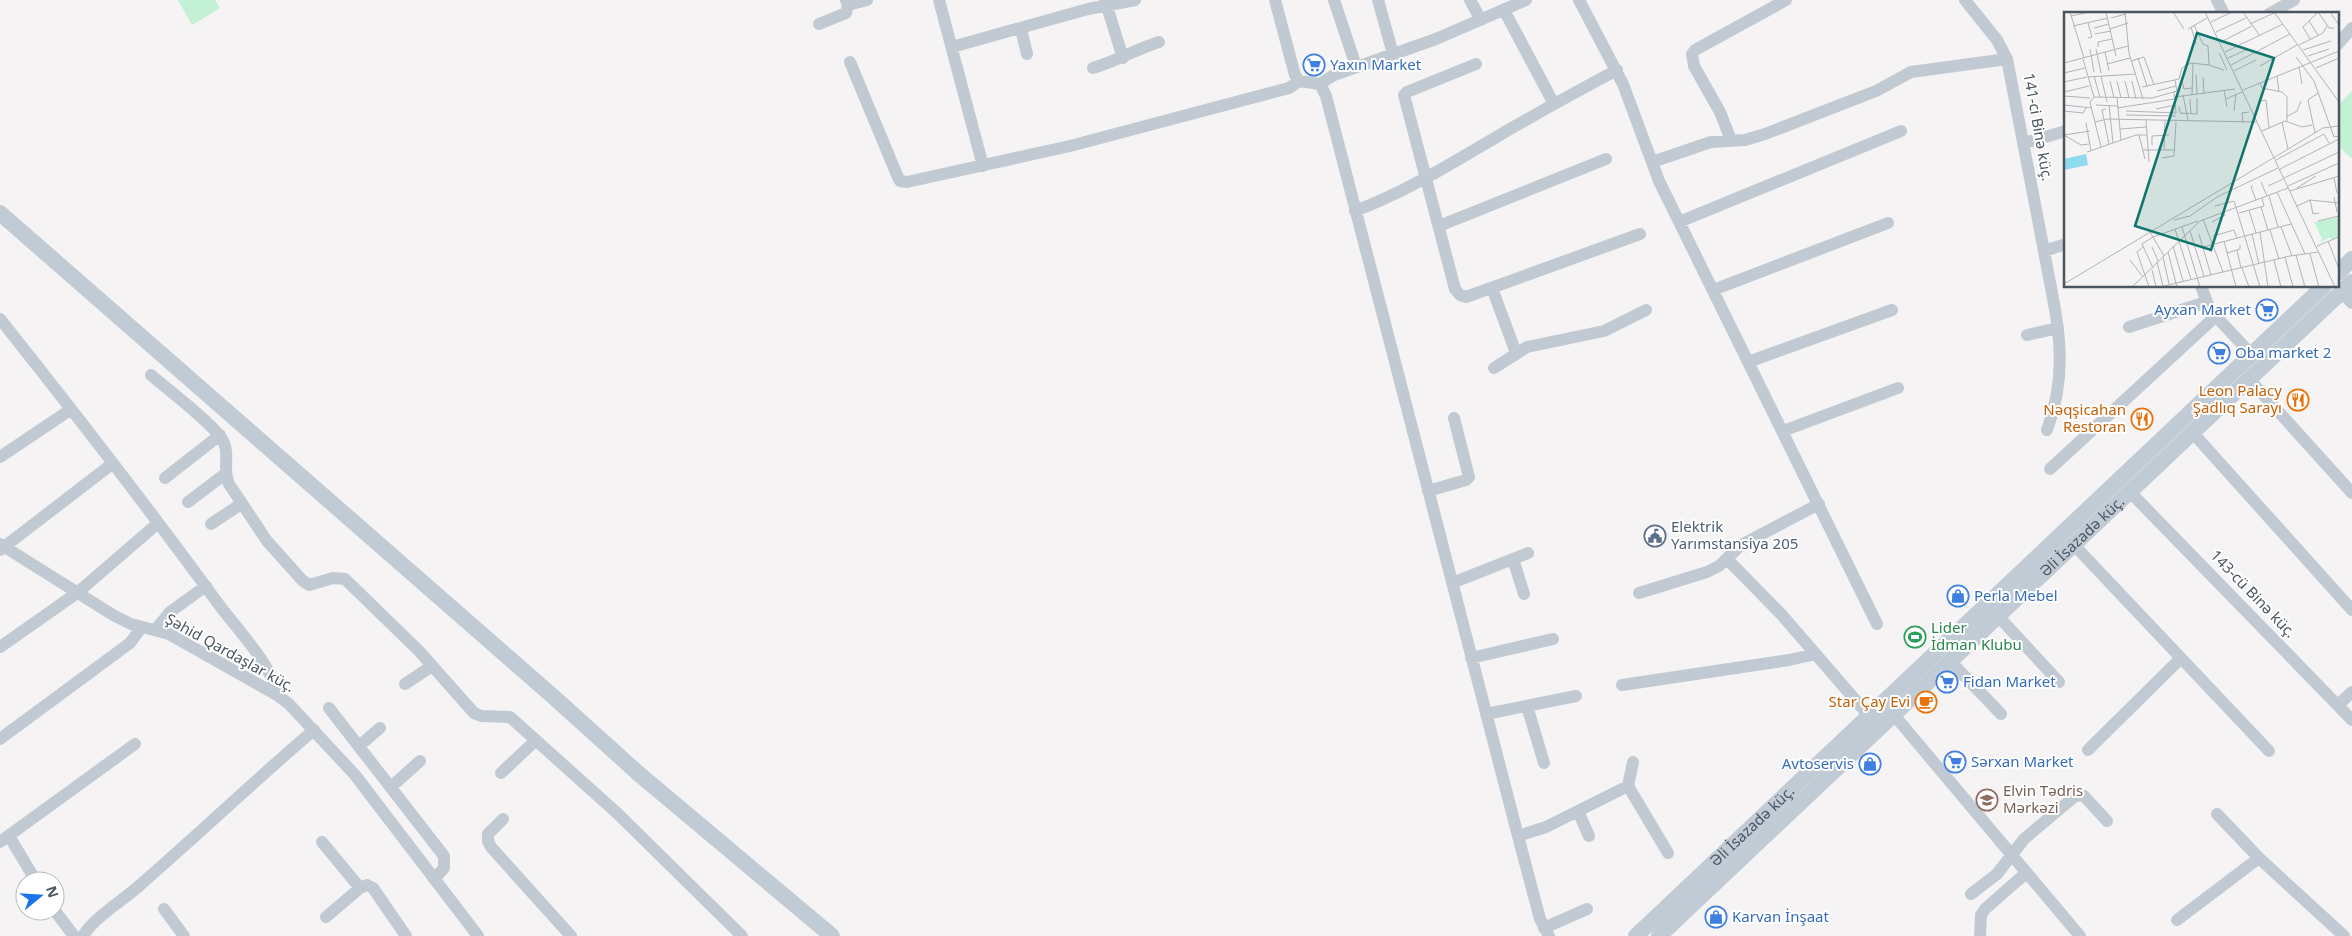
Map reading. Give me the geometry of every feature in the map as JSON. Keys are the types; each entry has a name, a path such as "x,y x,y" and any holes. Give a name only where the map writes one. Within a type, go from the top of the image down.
{"main road":[{"path":"0,213 557,700 639,774 832,936"},
{"path":"2340,270 2352,259"},
{"path":"2244,373 2322,288"},
{"path":"2257,361 2348,292"},
{"name":"Əli İsazadə küç.","path":"1889,709 1950,661 2130,492 2192,432 2244,373"},
{"name":"Əli İsazadə küç.","path":"1889,709 2244,373"},
{"path":"1875,723 1889,709"},
{"name":"Əli İsazadə küç.","path":"1636,936 1875,723"},
{"name":"Əli İsazadə küç.","path":"1659,936 1875,723"}],"street":[{"path":"819,24 846,13 847,3 867,0"},
{"path":"939,0 983,166"},
{"path":"952,47 1021,29 1106,3 1135,0"},
{"path":"1274,0 1292,66 1299,81"},
{"path":"1334,0 1356,66"},
{"path":"1378,0 1393,54"},
{"path":"1470,0 1482,20"},
{"path":"850,62 900,181 907,182 1105,137 1289,88 1299,81 1320,84 1334,74 1482,20 1526,0"},
{"path":"1579,0 1617,70 1652,162 1679,222 1877,624"},
{"path":"1731,140 1720,112 1694,66 1692,54 1786,0"},
{"name":"141-ci Binə küç.","path":"1965,0 1997,40 2008,58 2058,328 2061,363 2055,409 2047,430"},
{"path":"2217,0 2223,12"},
{"path":"2273,12 2294,0"},
{"path":"1106,3 1123,58"},
{"path":"1504,10 1554,104"},
{"path":"2340,42 2352,28"},
{"path":"1021,29 1027,54"},
{"path":"1093,68 1123,58 1141,48 1159,42"},
{"path":"1652,162 1711,142 1745,140 1765,134 1876,91 1911,72 2008,58"},
{"path":"1476,64 1406,92 1404,95 1456,289 1460,295 1466,297 1640,234"},
{"path":"1355,211 1388,198 1427,179 1554,104 1617,70"},
{"path":"1320,84 1326,96 1518,836 1546,932 1587,909"},
{"path":"1679,222 1901,131"},
{"path":"2024,144 2064,132"},
{"path":"1439,226 1606,159"},
{"path":"1713,290 1888,224"},
{"path":"2044,252 2064,245"},
{"path":"1492,288 1516,353"},
{"path":"2202,288 2206,302 2216,316 2257,361"},
{"path":"2129,327 2206,302"},
{"path":"1494,368 1516,353 1537,343 1604,331 1646,310"},
{"path":"1748,362 1892,310"},
{"path":"2050,469 2216,316"},
{"path":"0,319 52,383 70,410 206,586 270,676 277,694"},
{"path":"2028,335 2058,328"},
{"path":"2244,373 2352,493"},
{"path":"152,375 220,435 226,450 225,474 241,504 267,541 302,580 309,585 333,578 345,579 432,666 474,713 481,716 510,717 617,813 742,936"},
{"path":"1783,431 1898,388"},
{"path":"0,458 70,410"},
{"path":"1428,492 1466,480 1469,477 1454,418"},
{"path":"2192,432 2352,610"},
{"path":"165,478 220,435"},
{"path":"2,547 112,464"},
{"path":"188,502 225,474"},
{"name":"143-cü Binə küç.","path":"2130,492 2352,720"},
{"path":"212,524 241,504"},
{"path":"1640,593 1707,572 1727,559 1741,544 1819,504"},
{"path":"0,647 77,592 157,524"},
{"path":"2074,545 2269,751"},
{"name":"Şəhid Qardaşlar küç.","path":"2,547 113,615 142,627 156,629 277,694 300,713 367,790 478,936"},
{"path":"1452,583 1528,554"},
{"path":"1513,559 1524,594"},
{"path":"1727,559 1760,591 1875,723"},
{"path":"156,629 170,612 206,586"},
{"path":"1998,616 2059,682"},
{"path":"0,738 130,642 142,627"},
{"path":"1472,658 1552,639"},
{"path":"1622,685 1789,660 1816,654"},
{"path":"2088,750 2180,659"},
{"path":"1950,661 2001,714"},
{"path":"405,684 432,666"},
{"path":"2338,706 2352,692"},
{"path":"1486,714 1576,696"},
{"path":"1527,706 1544,763"},
{"path":"329,708 392,786 444,856 444,868 435,878"},
{"path":"1889,709 2080,936"},
{"path":"359,746 380,728"},
{"path":"83,936 247,787 314,730"},
{"path":"501,773 536,740"},
{"path":"28,871 4,839 135,744"},
{"path":"392,786 420,761"},
{"path":"1628,786 1633,762"},
{"path":"1518,836 1546,827 1628,786"},
{"path":"1628,786 1668,853"},
{"path":"1971,894 1998,874 2024,839 2078,795 2084,796 2107,821"},
{"path":"1578,811 1589,836"},
{"path":"2217,814 2259,858 2344,936"},
{"path":"503,819 488,834 488,841 491,847 572,936"},
{"path":"322,842 360,888"},
{"path":"2177,920 2259,858"},
{"path":"1980,936 1981,915 1985,909 2026,873"},
{"path":"326,917 360,888 367,885 373,888 406,936"},
{"path":"164,910 184,936"},
{"path":"63,921 74,936"}],"green space":[{"path":"178,0 215,0 220,8 192,25"},
{"path":"2352,91 2351,158 2340,148 2340,103"}],"place":[{"name":"Yaxın Market","path":"1314,65"},
{"name":"Ayxan Market","path":"2267,310"},
{"name":"Oba market 2","path":"2219,353"},
{"name":"Leon Palaсу Şadlıq Sarayı","path":"2298,400"},
{"name":"Nəqşicahan Restoran","path":"2142,419"},
{"name":"Elektrik Yarımstansiya 205","path":"1655,536"},
{"name":"Perla Mebel","path":"1958,596"},
{"name":"Lider İdman Klubu","path":"1915,637"},
{"name":"Fidan Market","path":"1947,682"},
{"name":"Star Çay Evi","path":"1926,702"},
{"name":"Sərxan Market","path":"1955,762"},
{"name":"Avtoservis","path":"1870,764"},
{"name":"Elvin Tədris Mərkəzi","path":"1987,800"},
{"name":"Karvan İnşaat","path":"1716,917"}]}
